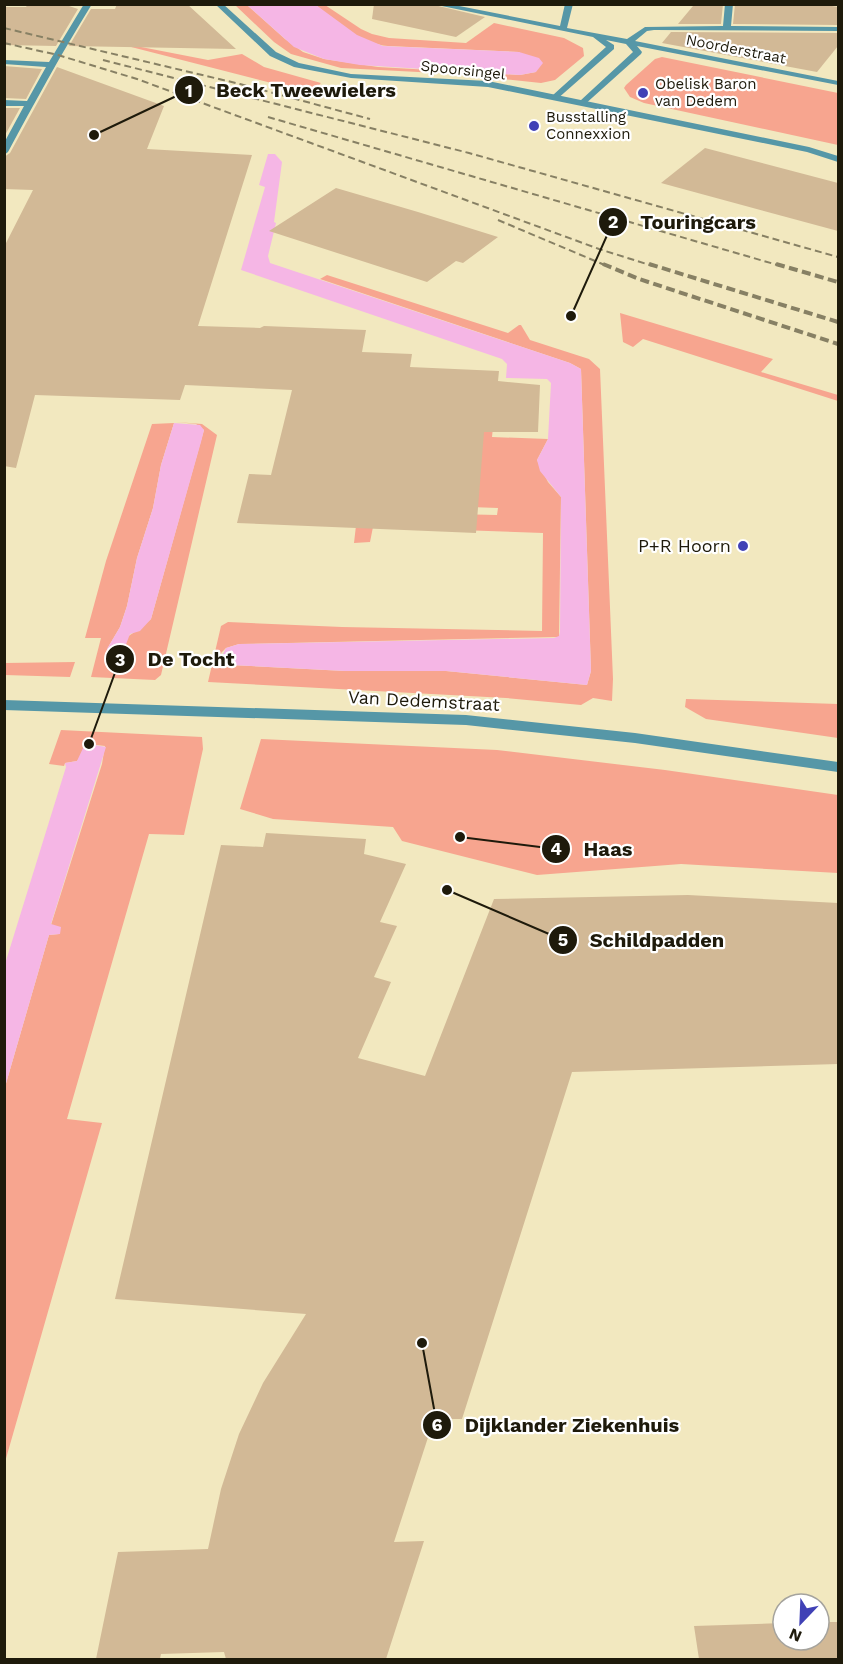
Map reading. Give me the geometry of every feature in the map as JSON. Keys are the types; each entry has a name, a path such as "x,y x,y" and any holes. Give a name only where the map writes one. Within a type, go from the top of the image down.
{"street":[{"path":"4,152 32,104 51,65 88,4"},
{"name":"Spoorsingel","path":"218,4 273,54 297,65 351,76 488,84 809,150 838,159"},
{"name":"Noorderstraat","path":"435,4 838,83"},
{"path":"563,29 569,4"},
{"path":"727,29 729,4"},
{"path":"583,103 638,52 629,42 645,29 838,29"},
{"path":"556,97 611,47 594,36"},
{"path":"4,62 51,65"},
{"path":"4,103 32,104"},
{"name":"Van Dedemstraat","path":"4,705 466,720 634,738 838,767"}],"shaded area":[{"path":"235,5 247,5 303,52 324,59 378,67 520,75 536,72 519,52 388,46 368,41 349,31 316,5 325,5 361,29 389,38 466,43 494,23 564,38 583,48 584,56 555,80 541,83 457,74 341,68 291,54 274,42"},
{"path":"247,5 316,5 357,35 383,46 519,52 539,58 543,63 536,72 520,75 360,65 324,59 294,47"},
{"path":"100,39 208,60 242,54 264,67 321,83 319,85 324,86 314,94"},
{"path":"662,57 838,93 838,145 644,103 630,97 624,88 626,85 655,59"},
{"path":"268,154 275,154 282,162 274,222 276,223 268,256 270,263 570,363 581,369 591,671 587,685 446,671 345,671 230,665 221,658 226,648 239,644 554,638 559,636 560,632 561,497 540,471 537,460 548,439 551,383 547,379 506,378 507,364 502,359 241,270 265,187 259,185"},
{"path":"327,275 508,333 521,325 530,340 589,359 600,369 612,701 593,698 581,705 506,698 208,682 221,626 228,622 542,631 543,533 373,527 370,542 354,543 357,517 366,512 497,515 498,508 358,503 456,440 493,427 492,437 548,439 537,460 548,482 561,497 559,637 239,644 226,648 221,653 230,665 345,671 446,671 587,685 591,671 581,369 570,363 320,279"},
{"path":"620,313 773,359 761,372 838,395 838,401 643,339 633,347 623,342"},
{"path":"176,422 202,424 217,435 161,675 155,680 91,677 101,638 85,638 106,561 152,424 174,423 161,465 153,508 137,558 127,606 120,627 107,649 151,619 204,430 196,424"},
{"path":"174,423 200,425 204,430 151,619 140,631 130,634 123,652 109,651 107,649 120,627 127,606 137,558 153,508 161,465"},
{"path":"75,662 70,677 5,675 5,663"},
{"path":"686,699 838,704 838,738 706,719 685,707"},
{"path":"61,730 202,737 203,749 184,835 149,834 67,1119 102,1123 5,1462 5,1087 49,935 59,934 51,925 102,764 105,746 89,744 77,761 65,763 64,766 49,764"},
{"path":"261,739 497,750 665,770 838,795 838,873 681,864 537,875 402,841 393,827 273,819 240,809"},
{"path":"89,744 106,747 51,924 61,927 60,934 49,935 5,1087 5,964 66,767 65,763 77,761 84,746"}],"building":[{"path":"28,4 63,4 78,9 56,46 4,45 4,7 26,7"},
{"path":"117,4 187,4 236,49 69,46 91,9 115,9"},
{"path":"374,4 430,4 485,17 456,37 372,19"},
{"path":"710,4 723,4 721,24 678,24 693,6 710,6"},
{"path":"735,4 820,4 838,7 838,25 733,24"},
{"path":"671,32 838,33 838,46 817,72 662,43"},
{"path":"4,66 42,69 26,99 4,98"},
{"path":"57,67 164,106 147,149 252,155 198,326 366,330 362,352 412,354 410,367 499,371 498,381 540,385 538,432 484,432 476,533 237,523 249,474 271,475 292,390 185,385 180,400 35,395 16,468 4,466 4,247 33,190 4,189 4,157 10,153"},
{"path":"4,108 20,108 4,137"},
{"path":"705,148 838,183 838,231 661,183"},
{"path":"336,188 498,237 463,263 456,261 427,282 269,231"},
{"path":"266,833 366,839 364,854 406,864 380,922 397,926 374,977 391,982 358,1058 425,1076 494,899 688,895 838,903 838,1064 572,1072 462,1419 434,1419 394,1542 424,1541 386,1659 226,1659 224,1652 161,1654 160,1659 96,1659 118,1552 208,1549 221,1489 239,1434 263,1383 306,1314 115,1299 221,845 263,847"},
{"path":"831,1622 838,1622 838,1659 699,1659 694,1626 771,1623 771,1652 831,1652"}],"railway":[{"path":"4,28 240,84 370,119"},
{"path":"4,43 58,55 137,79 599,249 653,266"},
{"path":"103,60 469,153 838,257"},
{"path":"268,117 781,266"},
{"path":"498,220 607,266"},
{"path":"603,264 639,279 838,344"},
{"path":"649,264 838,322"},
{"path":"776,264 838,282"}],"place":[{"name":"Obelisk Baron van Dedem","path":"643,93"},
{"name":"Busstalling Connexxion","path":"534,126"},
{"name":"Beck Tweewielers","path":"94,135"},
{"name":"Touringcars","path":"571,316"},
{"name":"P+R Hoorn","path":"743,546"},
{"name":"De Tocht","path":"89,744"},
{"name":"Haas","path":"460,837"},
{"name":"Schildpadden","path":"447,890"},
{"name":"Dijklander Ziekenhuis","path":"422,1343"}]}
